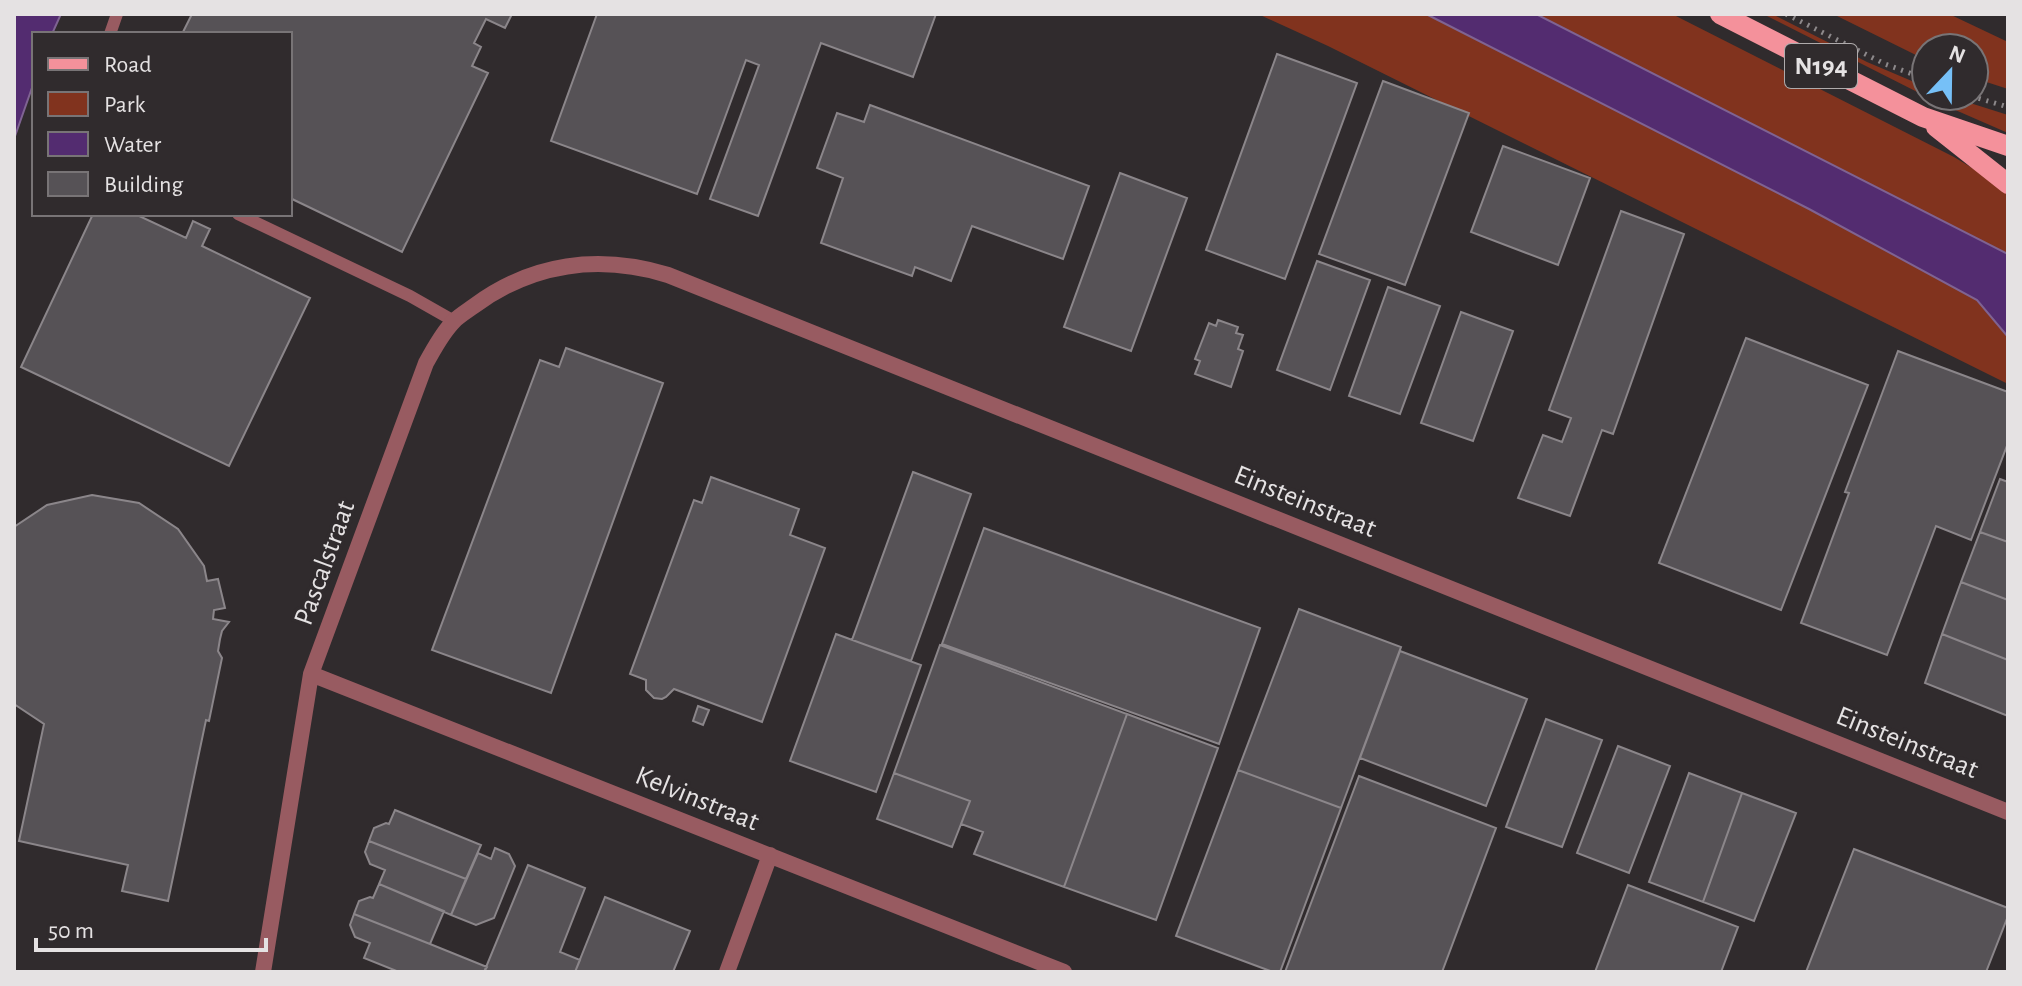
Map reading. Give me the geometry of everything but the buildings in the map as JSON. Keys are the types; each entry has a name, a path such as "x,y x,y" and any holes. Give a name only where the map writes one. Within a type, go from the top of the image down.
{"main road":[{"name":"N194","path":"1720,14 1923,117 2008,146"},
{"name":"N194","path":"1923,117 2008,184"}],"street":[{"name":"Pascalstraat","path":"263,972 311,674 426,363 454,321 490,294 533,274 578,264"},
{"name":"Einsteinstraat","path":"578,264 646,269 668,275 2008,812"},
{"name":"Kelvinstraat","path":"311,674 1064,972"},
{"path":"727,972 770,855"}],"lane":[{"path":"242,216 410,296 454,321"}],"path":[{"path":"1786,14 1885,64 1910,73"}],"green space":[{"path":"1258,14 1426,14 1809,209 1977,300 2008,337 2008,384 1328,46"},
{"path":"1536,14 1672,14 1954,157 2008,193 2008,254"},
{"path":"1763,14 1772,14 1910,80 1910,88"},
{"path":"1833,14 1949,14 1987,32 1910,32 1910,52"},
{"path":"1990,33 2008,42 2008,89 1990,83"},
{"path":"1990,109 2008,115 2008,133 1960,112 1990,112"}],"water":[{"path":"14,14 61,14 53,32 32,32 32,88 14,139"},
{"path":"1426,14 1536,14 2008,254 2008,337 1977,300 1809,209"}]}
